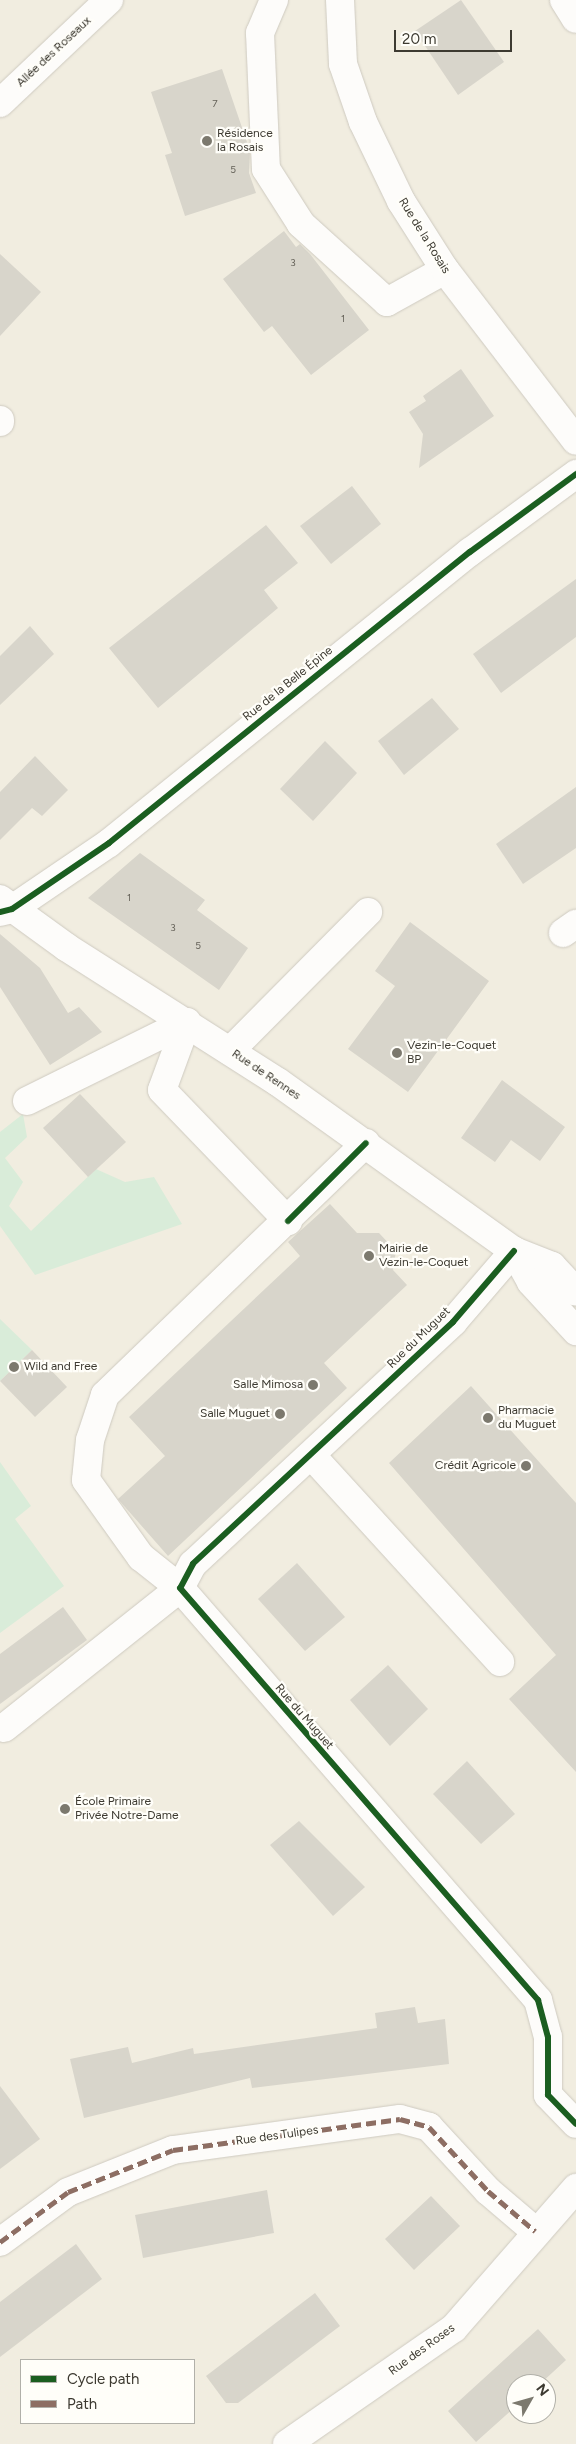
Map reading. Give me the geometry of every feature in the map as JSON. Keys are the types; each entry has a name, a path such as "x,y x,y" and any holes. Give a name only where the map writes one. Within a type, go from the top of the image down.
{"street":[{"name":"Allée des Roseaux","path":"0,103 109,0"},
{"path":"274,0 260,33 266,169 300,224 388,302 445,270"},
{"name":"Rue de la Rosais","path":"340,0 343,64 363,122 401,201 445,270 576,441"},
{"path":"564,0 576,19"},
{"name":"Rue de la Belle Épine","path":"4,907 109,842 470,552 576,474"},
{"name":"Rue de Rennes","path":"4,907 230,1051 366,1143 514,1251 552,1266 576,1292"},
{"path":"230,1051 368,912"},
{"path":"27,1101 187,1022"},
{"path":"187,1022 162,1090 288,1221"},
{"path":"4,1728 180,1588 141,1557 86,1480 90,1440 105,1395 288,1221 366,1143"},
{"name":"Rue de Rennes","path":"514,1251 531,1282 576,1330"},
{"name":"Rue du Muguet","path":"514,1251 453,1322 312,1456 193,1564 180,1588 538,2000 548,2037 548,2095 576,2124"},
{"path":"312,1456 500,1662"},
{"name":"Rue des Tulipes","path":"0,2242 68,2192 173,2150 400,2119 429,2127 488,2191 534,2232"},
{"name":"Rue des Roses","path":"287,2444 454,2328 534,2232 572,2203"}],"green space":[{"path":"23,1114 27,1137 5,1158 23,1182 9,1206 31,1231 96,1169 125,1182 154,1177 182,1224 35,1275 0,1226 0,1132"},
{"path":"0,1319 32,1350 0,1381"},
{"path":"0,1462 31,1506 15,1519 64,1586 0,1633"}],"building":[{"path":"461,0 504,62 458,95 415,31"},
{"name":"Résidence la Rosais","path":"222,69 250,151 249,173 256,193 185,216 165,155 172,153 151,92"},
{"path":"284,231 296,247 300,244 310,254 369,330 311,375 272,326 264,332 223,279"},
{"path":"0,254 41,292 0,336"},
{"path":"461,369 494,416 419,468 423,434 409,412 426,401 423,396"},
{"path":"352,486 381,524 331,564 300,526"},
{"path":"266,525 298,563 264,590 278,608 158,708 109,648"},
{"path":"576,579 576,637 501,693 473,654"},
{"path":"30,626 54,654 0,705 0,656"},
{"path":"432,698 459,729 404,775 378,741"},
{"path":"325,741 357,773 313,821 280,789"},
{"path":"35,756 68,790 42,816 32,808 0,840 0,792"},
{"path":"576,787 576,848 523,884 496,844"},
{"path":"140,853 205,900 197,910 248,948 219,990 88,898"},
{"path":"410,922 489,981 408,1092 348,1049 395,986 375,971"},
{"path":"0,934 40,968 68,1013 79,1007 102,1032 50,1065 0,987"},
{"path":"502,1080 565,1127 540,1161 511,1140 495,1162 461,1138"},
{"path":"80,1094 126,1142 88,1177 43,1128"},
{"path":"330,1204 357,1233 379,1233 396,1251 393,1270 407,1285 324,1363 347,1388 168,1556 118,1499 165,1456 129,1417 300,1256 288,1242"},
{"path":"32,1350 67,1387 35,1417 0,1381"},
{"path":"471,1386 576,1503 576,1772 509,1699 556,1655 389,1463"},
{"path":"297,1563 345,1617 305,1651 258,1599"},
{"path":"63,1607 87,1640 0,1704 0,1654"},
{"path":"388,1665 428,1709 390,1746 350,1700"},
{"path":"467,1761 515,1814 481,1844 433,1794"},
{"path":"299,1821 365,1887 333,1916 270,1845"},
{"path":"415,2007 418,2023 445,2019 449,2064 252,2088 250,2078 84,2118 70,2059 128,2047 132,2063 193,2048 194,2054 377,2028 375,2013"},
{"path":"0,2086 40,2139 0,2169"},
{"path":"267,2190 274,2233 143,2258 135,2215"},
{"path":"431,2196 460,2226 414,2270 385,2239"},
{"path":"76,2244 102,2279 0,2357 0,2302"},
{"path":"315,2293 340,2326 238,2403 226,2403 206,2376"},
{"path":"538,2329 566,2360 551,2374 506,2374 506,2415 476,2442 448,2411"}],"marked path":[{"path":"0,2242 68,2192 173,2150 400,2119 429,2127 488,2191 535,2231"}],"cycle path":[{"path":"0,912 12,909 109,843 470,552 576,474"},
{"path":"288,1221 366,1143"},
{"path":"514,1251 453,1322 193,1564 180,1588 538,2000 548,2037 548,2095 576,2124"}],"place":[{"name":"Résidence la Rosais","path":"207,141"},
{"name":"Vezin-le-Coquet BP","path":"397,1053"},
{"name":"Mairie de Vezin-le-Coquet","path":"369,1256"},
{"name":"Wild and Free","path":"14,1367"},
{"name":"Salle Mimosa","path":"313,1385"},
{"name":"Salle Muguet","path":"280,1414"},
{"name":"Pharmacie du Muguet","path":"488,1418"},
{"name":"Crédit Agricole","path":"526,1466"},
{"name":"École Primaire Privée Notre-Dame","path":"65,1809"}]}
